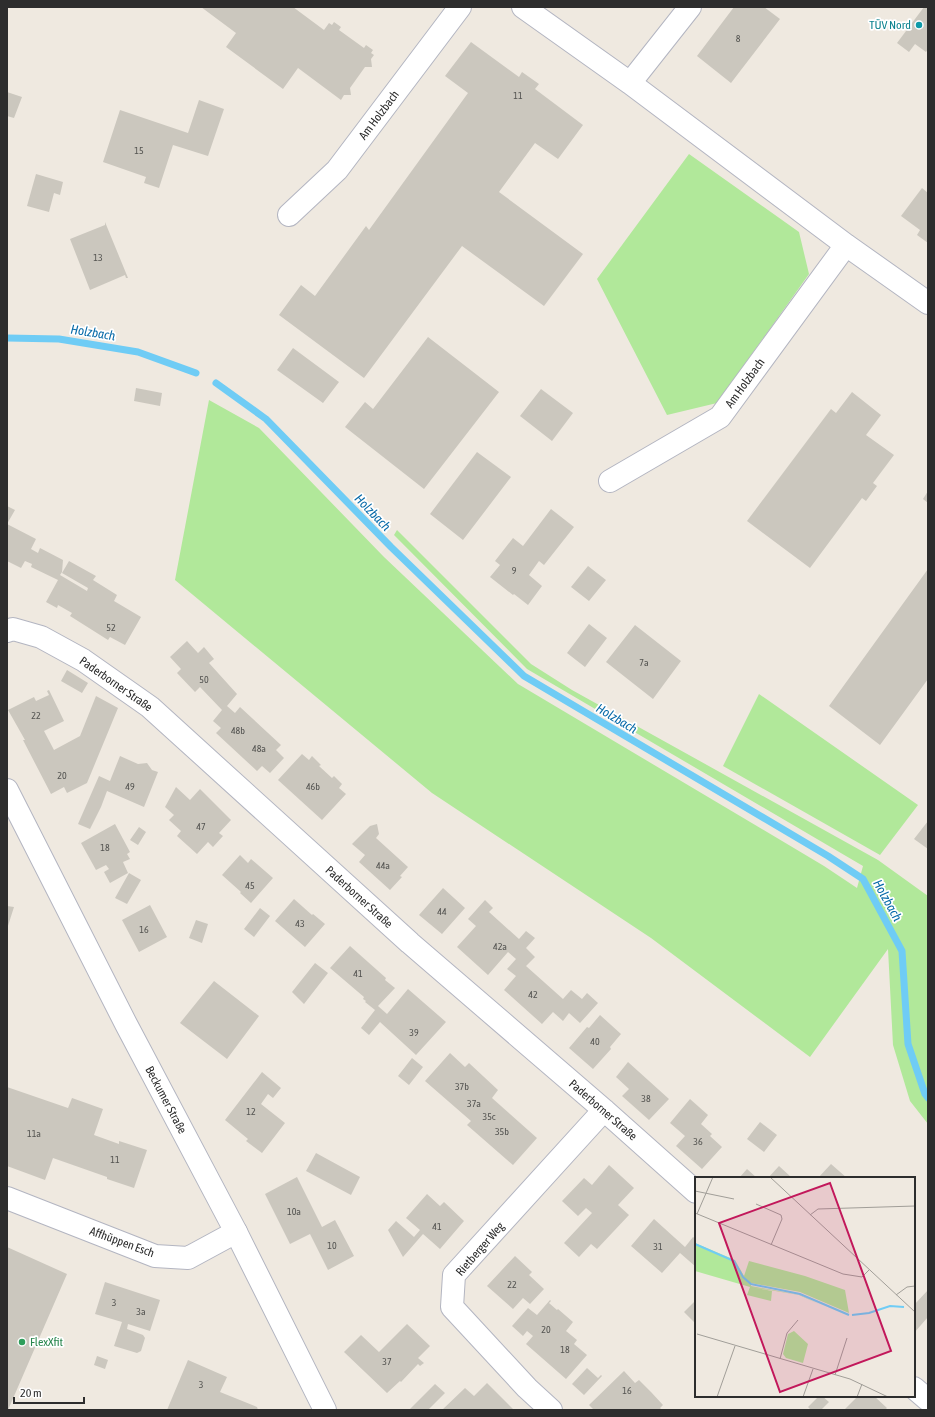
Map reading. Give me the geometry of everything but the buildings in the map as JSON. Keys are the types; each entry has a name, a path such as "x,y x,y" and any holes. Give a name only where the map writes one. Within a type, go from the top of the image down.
{"street":[{"name":"Am Holzbach","path":"289,215 337,170 460,7"},
{"path":"523,7 630,83 846,246 928,303"},
{"path":"630,83 690,7"},
{"name":"Am Holzbach","path":"610,481 720,417 846,246"},
{"name":"Paderborner Straße","path":"7,631 13,629 41,637 83,660 150,707 410,943 604,1110 695,1191"},
{"name":"Beckumer Straße","path":"7,790 130,1031 236,1232 325,1410"},
{"name":"Rietberger Weg","path":"551,1410 527,1388 452,1307 454,1275 604,1110"},
{"name":"Affhüppen Esch","path":"7,1198 155,1256 188,1258 236,1232"},
{"path":"915,1389 928,1400"}],"green space":[{"path":"689,154 799,232 809,274 717,403 667,415 597,279"},
{"path":"209,400 259,428 384,557 518,684 824,866 857,888 863,866 527,669 394,535 397,530 531,664 572,690 878,860 928,896 928,1124 910,1101 893,1045 888,949 810,1057 651,938 432,793 175,580"},
{"path":"759,694 918,805 880,855 723,766"}],"waterway":[{"name":"Holzbach","path":"7,338 59,339 138,352 196,373"},
{"name":"Holzbach","path":"216,383 266,419 391,547 524,676 828,856 863,879 902,951 908,1044 925,1094 928,1098"}],"place":[{"name":"TÜV Nord","path":"919,25"},
{"name":"FlexXfit","path":"22,1342"}]}
